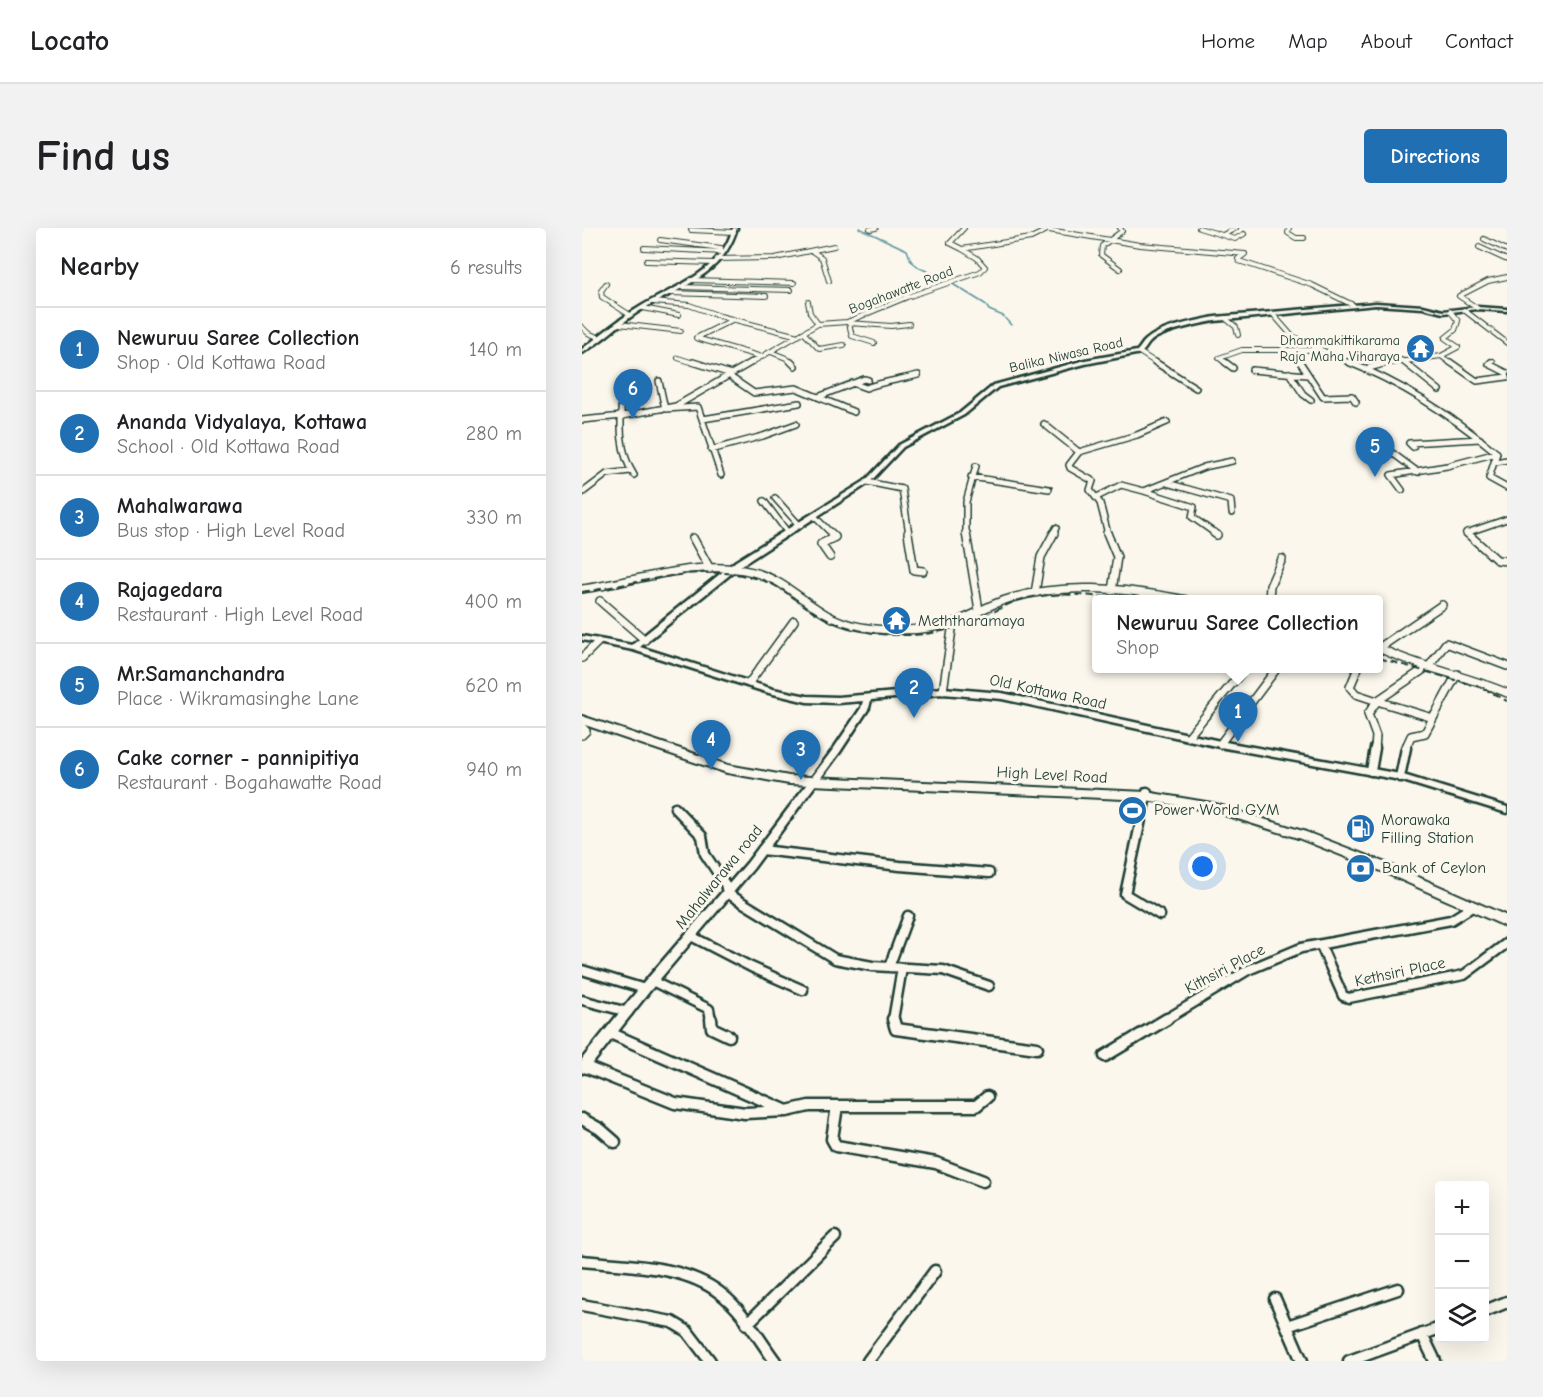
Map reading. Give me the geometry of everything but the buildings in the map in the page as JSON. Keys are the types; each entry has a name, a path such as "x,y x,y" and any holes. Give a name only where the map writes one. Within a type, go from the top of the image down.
{"highway":[{"name":"High Level Road","path":"582,714 730,765 814,780"},
{"name":"High Level Road","path":"582,720 727,769 789,780 1147,794 1214,803 1293,827 1388,863 1507,915"},
{"name":"High Level Road","path":"1147,794 1212,807 1259,820 1386,868 1507,922"}],"street":[{"path":"870,229 876,228"},
{"path":"962,249 950,243 963,228"},
{"path":"1120,228 1122,231 1102,246 1101,255 1120,269"},
{"path":"1199,228 1239,238 1244,234"},
{"path":"1223,235 1236,228"},
{"path":"1289,228 1288,233 1296,238 1304,238"},
{"path":"1050,229 1107,240 1245,254 1238,259 1239,261 1312,285 1353,305"},
{"name":"Bogahawatte Road","path":"962,249 1030,238 1050,229"},
{"path":"582,351 630,315 680,287 716,261 725,250 734,230 691,230"},
{"path":"1484,239 1507,250"},
{"path":"660,240 725,250"},
{"path":"646,261 775,258 834,246"},
{"path":"1479,247 1507,260"},
{"path":"644,249 725,250"},
{"name":"Bogahawatte Road","path":"582,420 665,409 685,402 818,324 848,323 907,297 980,272 985,267 977,258 962,249"},
{"path":"812,251 822,258 829,281"},
{"path":"1477,308 1459,296 1481,283 1507,278"},
{"path":"691,280 794,284"},
{"path":"606,284 601,291 602,297 630,315"},
{"path":"680,287 791,290"},
{"path":"670,292 766,296"},
{"path":"653,302 689,305 732,320 798,336"},
{"path":"808,302 810,313 818,324"},
{"name":"Balika Niwasa Road","path":"634,648 731,569 867,482 901,446 962,414 996,386 1085,362 1139,352 1148,340 1155,336 1189,324 1226,318 1353,305 1397,305 1450,311 1477,308 1507,310"},
{"path":"643,308 679,315"},
{"path":"1464,310 1507,343"},
{"path":"1365,369 1401,360 1441,356 1458,347 1445,338 1455,330 1458,321 1450,311"},
{"path":"1272,313 1284,324 1286,331 1336,360 1365,369 1419,396 1456,419 1497,453"},
{"path":"1226,318 1236,327 1238,335"},
{"path":"732,320 696,338 762,357"},
{"path":"874,343 852,336 848,323 891,326 909,324"},
{"path":"619,324 681,331"},
{"path":"582,327 588,333 600,338"},
{"path":"804,333 819,349 844,345"},
{"path":"1233,368 1220,358 1242,350 1318,350"},
{"path":"1294,351 1307,375 1323,397 1352,396 1356,402"},
{"path":"771,352 786,358 795,366"},
{"path":"1139,352 1196,388"},
{"path":"1441,356 1477,381 1507,375"},
{"path":"678,358 731,374 732,378 754,393 796,388 854,412"},
{"path":"1401,360 1439,390"},
{"path":"1493,361 1490,364 1507,375"},
{"path":"1252,370 1307,375"},
{"path":"1289,373 1303,394 1311,400"},
{"path":"852,383 866,388 886,380 897,381 918,375"},
{"path":"818,397 852,383 868,380"},
{"path":"659,381 665,409 698,406 721,475"},
{"path":"582,493 607,474 632,473 623,448 622,388"},
{"path":"703,419 799,403"},
{"path":"1112,591 1117,557 1097,497 1090,490 1092,478 1069,465 1079,452 1137,435 1167,422"},
{"path":"711,450 763,436 796,424"},
{"path":"1044,424 1079,452"},
{"path":"1413,447 1408,443 1480,439"},
{"path":"1391,453 1421,471"},
{"path":"1497,453 1489,478 1507,488"},
{"path":"1402,490 1390,477 1497,453"},
{"path":"1495,462 1507,460"},
{"path":"1144,490 1204,467 1232,461"},
{"path":"976,466 970,477 965,497 964,518 979,610"},
{"path":"970,477 1049,489"},
{"path":"867,482 902,489 914,570 923,571"},
{"path":"1166,483 1231,501 1232,513"},
{"path":"1097,497 1120,486 1144,490 1194,507 1192,517 1217,535"},
{"path":"776,498 785,512 800,526"},
{"path":"764,501 788,533"},
{"path":"814,516 835,537 821,544 830,557"},
{"path":"1507,519 1466,533 1497,560 1507,561"},
{"path":"1035,593 1041,557 1056,528"},
{"path":"693,538 710,569"},
{"path":"1269,595 1270,586 1282,559"},
{"path":"582,589 677,572 710,569 752,571 782,583 827,615 853,625 879,629 913,629 953,623 1002,601 1059,589 1167,595"},
{"path":"600,601 645,640"},
{"path":"1383,645 1442,605"},
{"path":"749,683 794,621"},
{"path":"943,691 953,623"},
{"name":"Old Kottawa Road","path":"582,638 634,648 807,699 943,691 1002,696 1220,744 1400,777 1507,810"},
{"path":"582,658 598,642"},
{"path":"1371,771 1376,736 1367,714 1369,706 1430,665 1444,644 1449,642 1507,666"},
{"path":"1383,650 1400,658 1430,665 1507,693"},
{"path":"1188,737 1242,673"},
{"path":"1220,744 1274,673"},
{"path":"1355,673 1350,687 1356,694 1433,718"},
{"path":"1400,777 1405,749 1411,736 1425,733 1457,674"},
{"name":"Mahalwarawa road","path":"583,1067 762,850 837,750 865,708 868,697"},
{"path":"582,727 586,731 582,735"},
{"path":"1147,794 1125,894 1160,915"},
{"path":"675,808 702,836 705,854 725,884 728,893 835,959 845,963 938,969 989,986"},
{"path":"762,850 900,866 990,873"},
{"name":"Kithsiri Place","path":"1105,1056 1248,970 1301,948 1451,920 1472,907"},
{"path":"890,967 908,916"},
{"path":"691,936 751,967 803,990"},
{"name":"Kethsiri Place","path":"1321,946 1343,996 1349,998 1464,975 1507,943"},
{"path":"902,968 893,1020 896,1029 1037,1048"},
{"path":"582,970 649,985 709,1009 712,1028 729,1036"},
{"path":"582,1000 628,1012"},
{"path":"610,1033 787,1111"},
{"path":"583,1067 675,1103 745,1113 787,1111 809,1106 976,1106 987,1097"},
{"path":"837,1106 832,1139 836,1146 936,1163 983,1181"},
{"path":"582,1119 600,1129 615,1142"},
{"path":"747,1324 835,1237"},
{"path":"582,1261 660,1271 696,1280 720,1293 775,1361"},
{"path":"868,1361 935,1271"},
{"path":"1287,1326 1398,1289"},
{"path":"1275,1299 1302,1361"},
{"path":"1489,1309 1507,1302"},
{"path":"582,1305 672,1322 687,1331 710,1361"},
{"path":"1349,1361 1435,1330"},
{"path":"1422,1334 1435,1361"}],"waterway":[{"path":"859,228 907,250 911,261 920,268 948,281"},
{"path":"951,283 985,304 989,310 1003,316 1011,325"}],"railway":[{"path":"582,592 694,573 739,575 774,585 819,615 842,625 853,629 902,635 934,633 956,628 1013,602 1037,596 1092,596"},
{"path":"1383,659 1483,688 1507,701"}],"place":[{"name":"Dhammakittikarama Raja Maha Viharaya","path":"1421,348"},
{"name":"Cake corner - pannipitiya","path":"633,419"},
{"name":"Mr.Samanchandra","path":"1375,477"},
{"name":"Meththaramaya","path":"897,621"},
{"name":"Ananda Vidyalaya, Kottawa","path":"914,718"},
{"name":"Newuruu Saree Collection","path":"1238,742"},
{"name":"Rajagedara","path":"711,770"},
{"name":"Mahalwarawa","path":"801,780"},
{"name":"Power World GYM","path":"1133,810"},
{"name":"Morawaka Filling Station","path":"1360,829"},
{"name":"Bank of Ceylon","path":"1361,868"}]}
